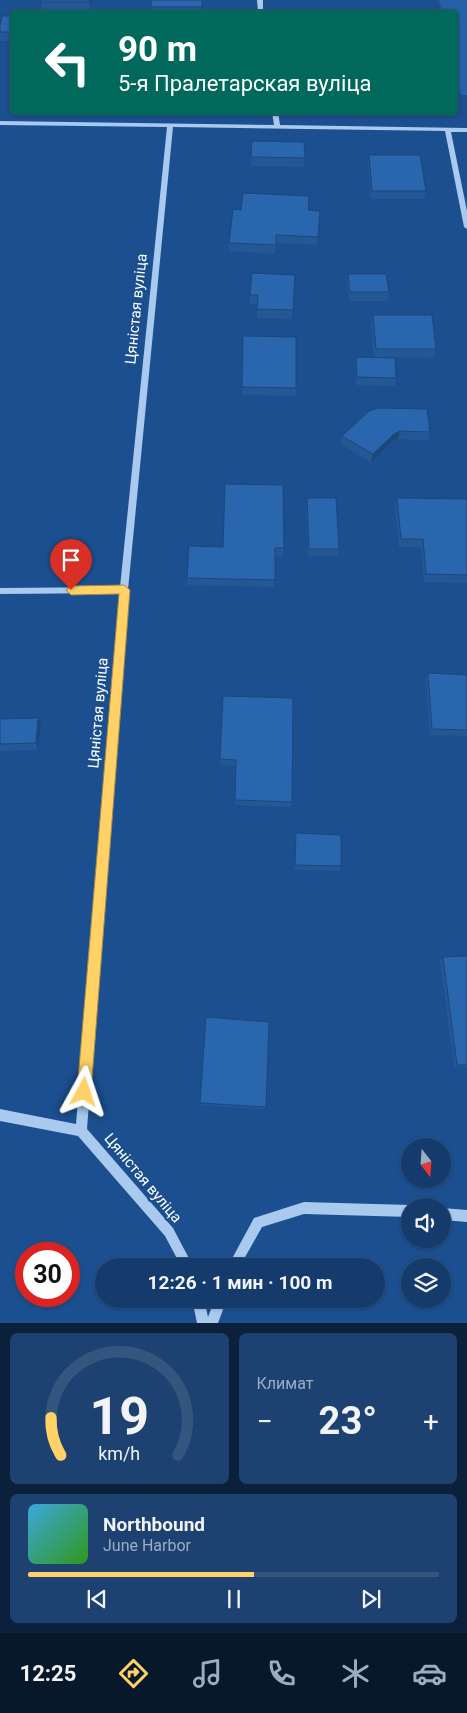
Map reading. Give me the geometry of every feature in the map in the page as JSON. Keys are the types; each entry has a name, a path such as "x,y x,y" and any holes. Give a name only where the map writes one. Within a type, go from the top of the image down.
{"street":[{"path":"275,115 277,127"},
{"path":"0,123 467,130"},
{"name":"Цяністая вуліца","path":"170,126 124,590 81,1131 169,1232 183,1258"},
{"path":"448,130 467,227"},
{"path":"0,591 124,590"},
{"path":"0,1115 81,1131"},
{"path":"238,1258 258,1222 304,1208 401,1211"},
{"path":"451,1215 467,1216"},
{"path":"200,1308 203,1323"},
{"path":"212,1323 218,1308"}],"shaded area":[{"path":"439,0 467,0 467,95 461,95 458,82 458,10 442,10"}],"building":[{"path":"41,0 90,0 90,2 41,2"},
{"path":"151,0 202,0 202,7 151,7"},
{"path":"2,16 10,16 10,32 0,32"},
{"path":"252,141 304,142 305,158 251,157"},
{"path":"369,155 420,155 426,191 372,191"},
{"path":"243,193 309,196 308,210 320,211 318,237 276,235 276,245 229,243 233,209 241,210"},
{"path":"252,273 295,275 293,310 257,309 258,295 250,295"},
{"path":"348,274 386,274 389,292 350,292"},
{"path":"373,315 432,315 436,349 376,349"},
{"path":"243,336 296,337 296,388 242,387"},
{"path":"356,357 395,358 396,378 357,377"},
{"path":"378,408 427,409 430,432 400,431 394,434 373,454 342,436 369,411"},
{"path":"225,484 283,485 284,548 275,548 275,580 187,578 189,546 223,547"},
{"path":"307,498 336,498 339,549 309,549"},
{"path":"397,498 467,499 467,575 426,574 423,539 401,539"},
{"path":"428,673 467,675 467,730 432,729"},
{"path":"223,696 293,698 292,802 235,800 236,760 220,759"},
{"path":"38,718 36,743 0,744 0,719"},
{"path":"296,833 341,835 341,866 295,865"},
{"path":"467,956 467,1065 457,1065 443,957"},
{"path":"206,1017 269,1022 266,1107 200,1103"}],"route":[{"path":"71,590 124,590 84,1092"}]}
